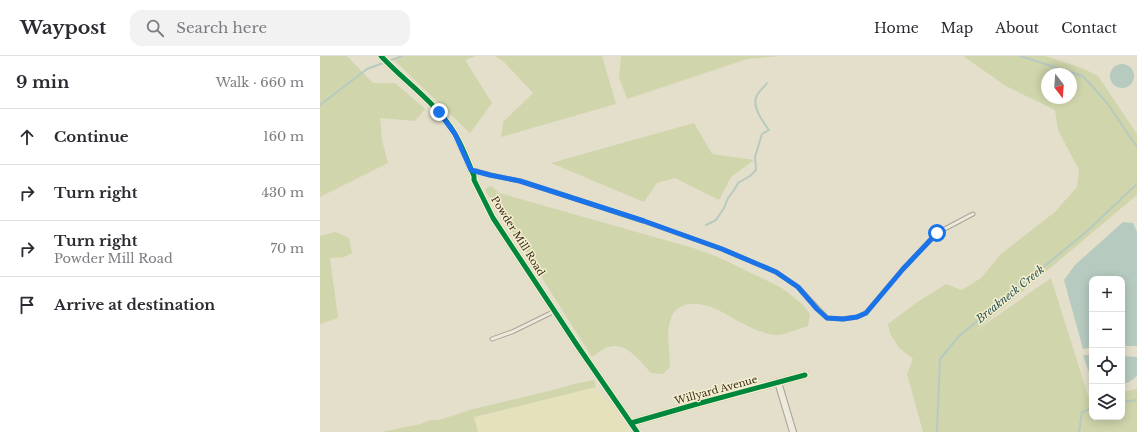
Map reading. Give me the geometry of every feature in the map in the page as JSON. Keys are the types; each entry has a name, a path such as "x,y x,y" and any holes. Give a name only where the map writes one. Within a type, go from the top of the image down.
{"street":[{"name":"Powder Mill Road","path":"381,56 430,102 447,122 455,134 474,176 474,180 493,218 577,345 637,432"},
{"name":"Willyard Avenue","path":"631,423 805,375"},
{"path":"778,382 793,432"}],"lane":[{"path":"471,170 520,181 644,221 722,249 776,272 798,287 827,318 843,319 857,317 866,313 903,269 937,233 973,214"},
{"path":"492,339 512,332 555,311"}],"shaded area":[{"path":"1122,64 1127,65 1133,71 1133,81 1127,87 1122,88 1117,87 1111,81 1110,76 1111,71 1117,65"},
{"path":"1123,222 1133,223 1137,232 1137,346 1125,346 1125,276 1089,276 1089,348 1083,349 1064,280 1075,265"},
{"path":"1083,355 1089,355 1089,372"},
{"path":"1125,356 1137,357 1137,376 1125,383"},
{"path":"596,387 612,406 630,432 478,432 474,418"}],"green space":[{"path":"320,56 347,56 373,83 395,83 425,109 415,121 380,118 382,140 388,163 320,197"},
{"path":"402,56 476,56 465,60 492,103 470,133 393,59"},
{"path":"495,56 602,56 616,104 501,137 503,122 533,93 503,61"},
{"path":"621,56 780,56 747,59 627,99 619,77"},
{"path":"963,56 1045,56 1082,68 1098,76 1137,134 1137,195 974,332 1051,278 1089,399 1089,420 1125,420 1125,391 1137,389 1137,432 923,432 907,374 913,359 899,348 890,333 888,324 916,303 946,284 962,290 981,278 1001,254 1055,212 1077,187 1079,170 1058,130 1055,110 1043,104 1077,104 1077,68 1041,68 1041,103 1006,86"},
{"path":"694,123 712,154 754,160 731,177 719,200 675,178 657,183 644,202 551,163"},
{"path":"492,186 499,193 693,248 718,257 782,288 802,304 810,314 808,326 776,335 751,328 710,307 689,304 677,309 670,321 668,338 670,367 663,374 651,373 638,358 621,347 615,346 607,348 592,357 486,192 486,188"},
{"path":"335,232 349,238 352,253 344,257 330,258 338,318 320,324 320,236"},
{"path":"594,380 596,387 474,417 478,432 382,432 421,424 430,420 439,420 473,409"}],"waterway":[{"name":"Breakneck Creek","path":"320,105 367,69 402,56"},
{"name":"Breakneck Creek","path":"1020,56 1083,76 1107,103 1137,147"},
{"path":"706,225 716,220 738,183 750,176 756,170 755,157 762,134 769,130 758,114 756,99 767,83"},
{"name":"Breakneck Creek","path":"937,432 940,359 959,336 1085,233 1137,184"},
{"path":"1125,402 1137,400"},
{"path":"1079,432 1082,412 1089,409"}],"cycle path":[{"path":"381,56 430,103 448,123 460,144 474,176 474,180 493,218 577,345 637,432"},
{"path":"631,423 805,375"}],"route":[{"path":"439,112 455,134 471,170 520,181 644,221 722,249 776,272 798,287 827,318 843,319 857,317 866,313 903,269 937,233"}]}
